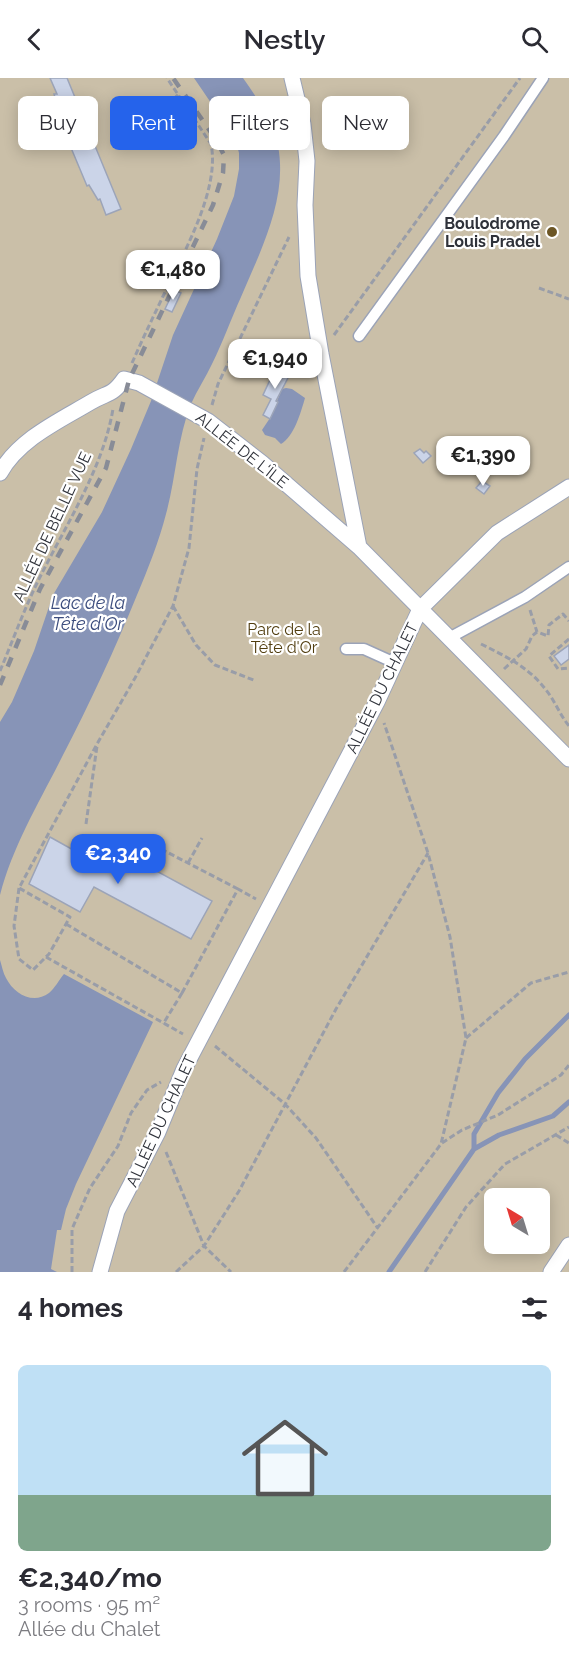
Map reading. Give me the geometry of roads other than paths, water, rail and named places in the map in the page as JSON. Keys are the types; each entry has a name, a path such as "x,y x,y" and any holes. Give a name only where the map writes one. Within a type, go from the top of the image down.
{"street":[{"path":"292,78 303,124 306,161 308,276 359,547"},
{"name":"ALLÉE DE L'ÎLE","path":"0,472 20,446 93,400 126,384 203,418 262,463 359,547"},
{"path":"569,487 497,533 420,609 569,759"},
{"name":"ALLÉE DU CHALET","path":"100,1272 117,1211 158,1132 184,1069 377,702 420,609 359,547"},
{"path":"551,1272 569,1245"}],"lane":[{"path":"359,336 504,136 543,78"},
{"path":"449,638 525,597 569,567"},
{"path":"346,649 364,649 395,663"}],"water":[{"name":"Lac de la Tête d'Or","path":"194,78 243,78 255,96 209,96 209,100"},
{"name":"Lac de la Tête d'Or","path":"238,150 278,150 279,185 271,223 216,356 186,417 166,514 145,575 92,696 12,858 0,895 0,722 12,702 34,651 53,595 102,512 131,449 151,401 173,335 234,196 239,169"},
{"path":"282,389 292,389 305,398 290,436 281,444 275,438 265,435 262,430 270,418"},
{"path":"0,960 9,984 24,996 37,998 49,993 64,974 153,1022 76,1184 61,1230 57,1230 51,1269 57,1272 0,1272"}],"waterway":[{"path":"474,1149 474,1134 498,1093 525,1059 569,1015"},
{"path":"389,1272 474,1149 499,1135 553,1116 569,1102"}],"railway":[{"path":"0,685 40,589 106,468 129,380 213,205 223,173 224,155 215,138 173,78"}],"place":[{"name":"Boulodrome Louis Pradel","path":"552,232"}],"park label":[{"name":"Parc de la Tête d'Or","path":"284,638"}]}
